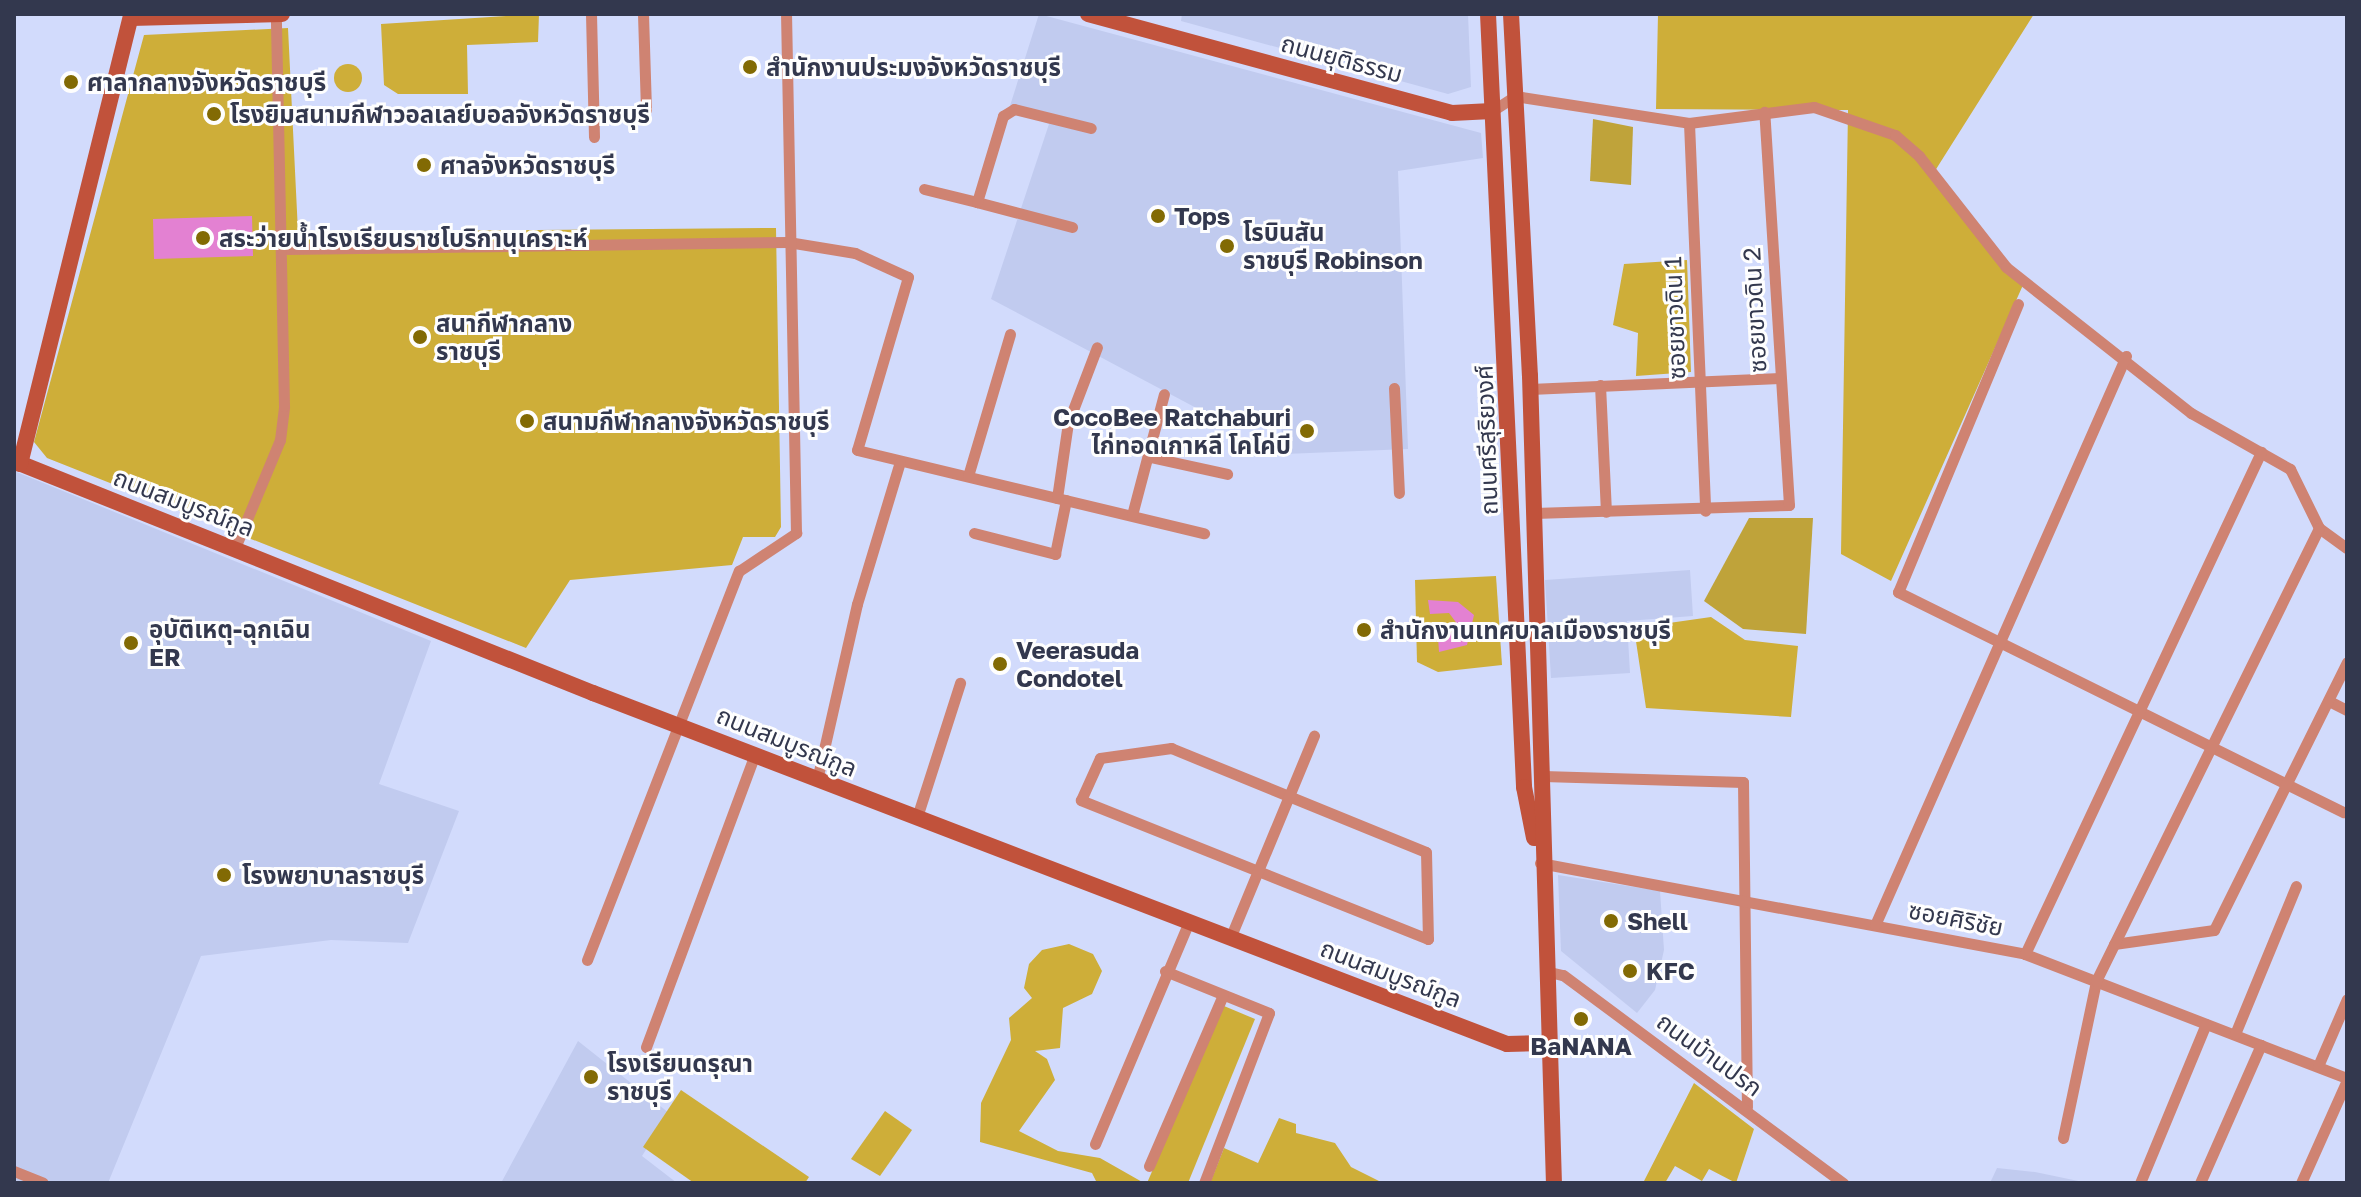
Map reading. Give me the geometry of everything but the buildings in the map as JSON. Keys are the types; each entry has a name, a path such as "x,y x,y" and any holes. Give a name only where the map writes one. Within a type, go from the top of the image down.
{"street":[{"path":"235,548 280,440 286,249 276,14"},
{"path":"17,462 131,16 282,14"},
{"path":"591,14 594,137"},
{"path":"643,14 646,110"},
{"path":"587,960 739,571 796,533 786,14"},
{"name":"ถนนยุติธรรม","path":"1088,14 1452,113 1492,111"},
{"name":"ถนนศรีสุริยวงศ์","path":"1488,14 1524,787 1540,863"},
{"name":"ถนนศรีสุริยวงศ์","path":"1511,14 1530,389 1543,776 1540,863 1554,1183"},
{"path":"1492,111 1515,96 1689,123 1814,107 1895,135 1919,156 2006,267 2126,356 2191,413 2290,469 2319,528 2347,548"},
{"path":"977,202 1003,116 1014,109 1091,128"},
{"name":"ซอยขาวดิน 2","path":"1705,511 1789,505 1764,112"},
{"name":"ซอยชาวดิน 1","path":"1689,123 1705,511"},
{"path":"924,189 1072,227"},
{"path":"286,249 788,242 855,253 908,277 857,450 1204,533"},
{"path":"2018,304 1898,592 2140,717 2344,812"},
{"path":"968,476 1010,334"},
{"path":"974,533 1055,554 1068,423 1097,347"},
{"path":"1875,925 1996,641 2126,356"},
{"path":"1530,389 1780,378"},
{"path":"1600,385 1606,512"},
{"path":"1394,388 1399,493"},
{"path":"1132,515 1150,457 1164,394"},
{"path":"2025,954 2140,717 2261,452"},
{"path":"1150,457 1227,474"},
{"name":"ถนนสมบูรณ์กูล","path":"17,462 817,780 1507,1044 1547,1043"},
{"path":"817,780 857,604 900,462"},
{"path":"1534,513 1705,511"},
{"path":"2063,1138 2096,981 2319,528"},
{"path":"2114,944 2214,930 2347,662"},
{"path":"917,817 960,683"},
{"path":"2329,701 2347,710"},
{"path":"1231,936 1287,793 1314,736"},
{"path":"1171,748 1426,852 1428,939 1257,869 1081,800 1100,758 1171,748"},
{"path":"646,1047 755,754"},
{"path":"1543,776 1743,782 1740,899 1747,1107"},
{"name":"ซอยศิริชัย","path":"1540,863 2025,954 2347,1079"},
{"path":"2235,1034 2296,886"},
{"path":"1095,1144 1165,971 1189,921"},
{"path":"1165,971 1269,1013 1204,1183"},
{"name":"ถนนบ้านปรก","path":"1545,971 1563,975 1747,1107 1843,1183"},
{"path":"1149,1166 1223,995"},
{"path":"2318,1066 2347,999"},
{"path":"2140,1183 2206,1024"},
{"path":"2200,1183 2261,1045"},
{"path":"2301,1183 2347,1079"},
{"path":"14,1171 43,1183"}],"shaded area":[{"path":"539,14 538,42 467,45 468,94 398,94 384,85 381,24"},
{"path":"1039,14 1481,133 1483,158 1398,171 1408,449 1285,454 1279,413 1202,411 991,299 1049,124 1009,109"},
{"path":"1182,14 1468,14 1471,87 1448,94 1181,21"},
{"path":"1658,14 2034,14 1933,174 2023,285 1891,581 1841,554 1848,110 1656,109"},
{"name":"สนากีฬากลาง ราชบุรี","path":"288,28 298,232 776,228 781,527 775,537 743,537 732,565 570,580 526,648 47,458 34,442 144,35"},
{"path":"348,64 358,68 362,78 358,88 348,92 338,88 334,78 338,68"},
{"path":"1593,119 1633,127 1631,185 1590,181"},
{"name":"สระว่ายน้ำโรงเรียนราชโบริกานุเคราะห์","path":"252,216 253,256 154,259 153,219"},
{"path":"1687,260 1691,372 1636,376 1638,333 1613,325 1624,264"},
{"name":"โรงพยาบาลราชบุรี","path":"14,471 431,641 379,784 459,811 408,943 331,940 201,956 108,1183 14,1183"},
{"path":"1749,518 1813,518 1806,634 1743,629 1704,601"},
{"path":"1690,570 1693,616 1627,621 1630,673 1551,678 1545,580"},
{"path":"1496,576 1502,665 1438,672 1417,662 1415,580"},
{"path":"1428,600 1458,602 1474,615 1467,645 1439,652 1438,637 1461,629 1449,613 1430,614"},
{"path":"1711,617 1745,640 1798,646 1791,717 1646,708 1634,628"},
{"name":"Shell","path":"1558,875 1660,891 1664,950 1655,990 1637,1013 1561,951"},
{"path":"1069,944 1093,954 1102,971 1092,994 1063,1008 1060,1048 1035,1051 1047,1059 1055,1080 1019,1131 1058,1151 1100,1158 1144,1183 1097,1183 1092,1173 980,1142 981,1103 1011,1040 1009,1018 1032,998 1024,988 1029,964 1042,950"},
{"path":"1224,1006 1255,1019 1188,1183 1147,1183"},
{"name":"โรงเรียนดรุณา ราชบุรี","path":"578,1041 669,1113 642,1156 677,1183 501,1183"},
{"path":"1694,1083 1754,1129 1736,1183 1709,1169 1702,1181 1675,1166 1665,1183 1643,1183"},
{"path":"681,1090 809,1177 805,1183 694,1183 643,1147"},
{"path":"885,1111 912,1130 880,1176 851,1159"},
{"path":"1279,1118 1296,1124 1296,1133 1335,1143 1351,1167 1383,1183 1210,1183 1224,1148 1258,1163"},
{"path":"1997,1168 2035,1172 2088,1183 1990,1183"}],"place":[{"name":"สำนักงานประมงจังหวัดราชบุรี","path":"750,67"},
{"name":"ศาลากลางจังหวัดราชบุรี","path":"71,82"},
{"name":"โรงยิมสนามกีฬาวอลเลย์บอลจังหวัดราชบุรี","path":"214,114"},
{"name":"ศาลจังหวัดราชบุรี","path":"424,165"},
{"name":"Tops","path":"1158,216"},
{"name":"สระว่ายน้ำโรงเรียนราชโบริกานุเคราะห์","path":"203,238"},
{"name":"โรบินสัน ราชบุรี Robinson","path":"1227,246"},
{"name":"สนากีฬากลาง ราชบุรี","path":"420,337"},
{"name":"สนามกีฬากลางจังหวัดราชบุรี","path":"527,421"},
{"name":"CocoBee Ratchaburi ไก่ทอดเกาหลี โคโค่บี","path":"1307,431"},
{"name":"สำนักงานเทศบาลเมืองราชบุรี","path":"1364,630"},
{"name":"อุบัติเหตุ-ฉุกเฉิน ER","path":"131,643"},
{"name":"Veerasuda Condotel","path":"1000,664"},
{"name":"โรงพยาบาลราชบุรี","path":"224,875"},
{"name":"Shell","path":"1611,921"},
{"name":"KFC","path":"1630,971"},
{"name":"BaNANA","path":"1581,1019"},
{"name":"โรงเรียนดรุณา ราชบุรี","path":"591,1077"}]}
